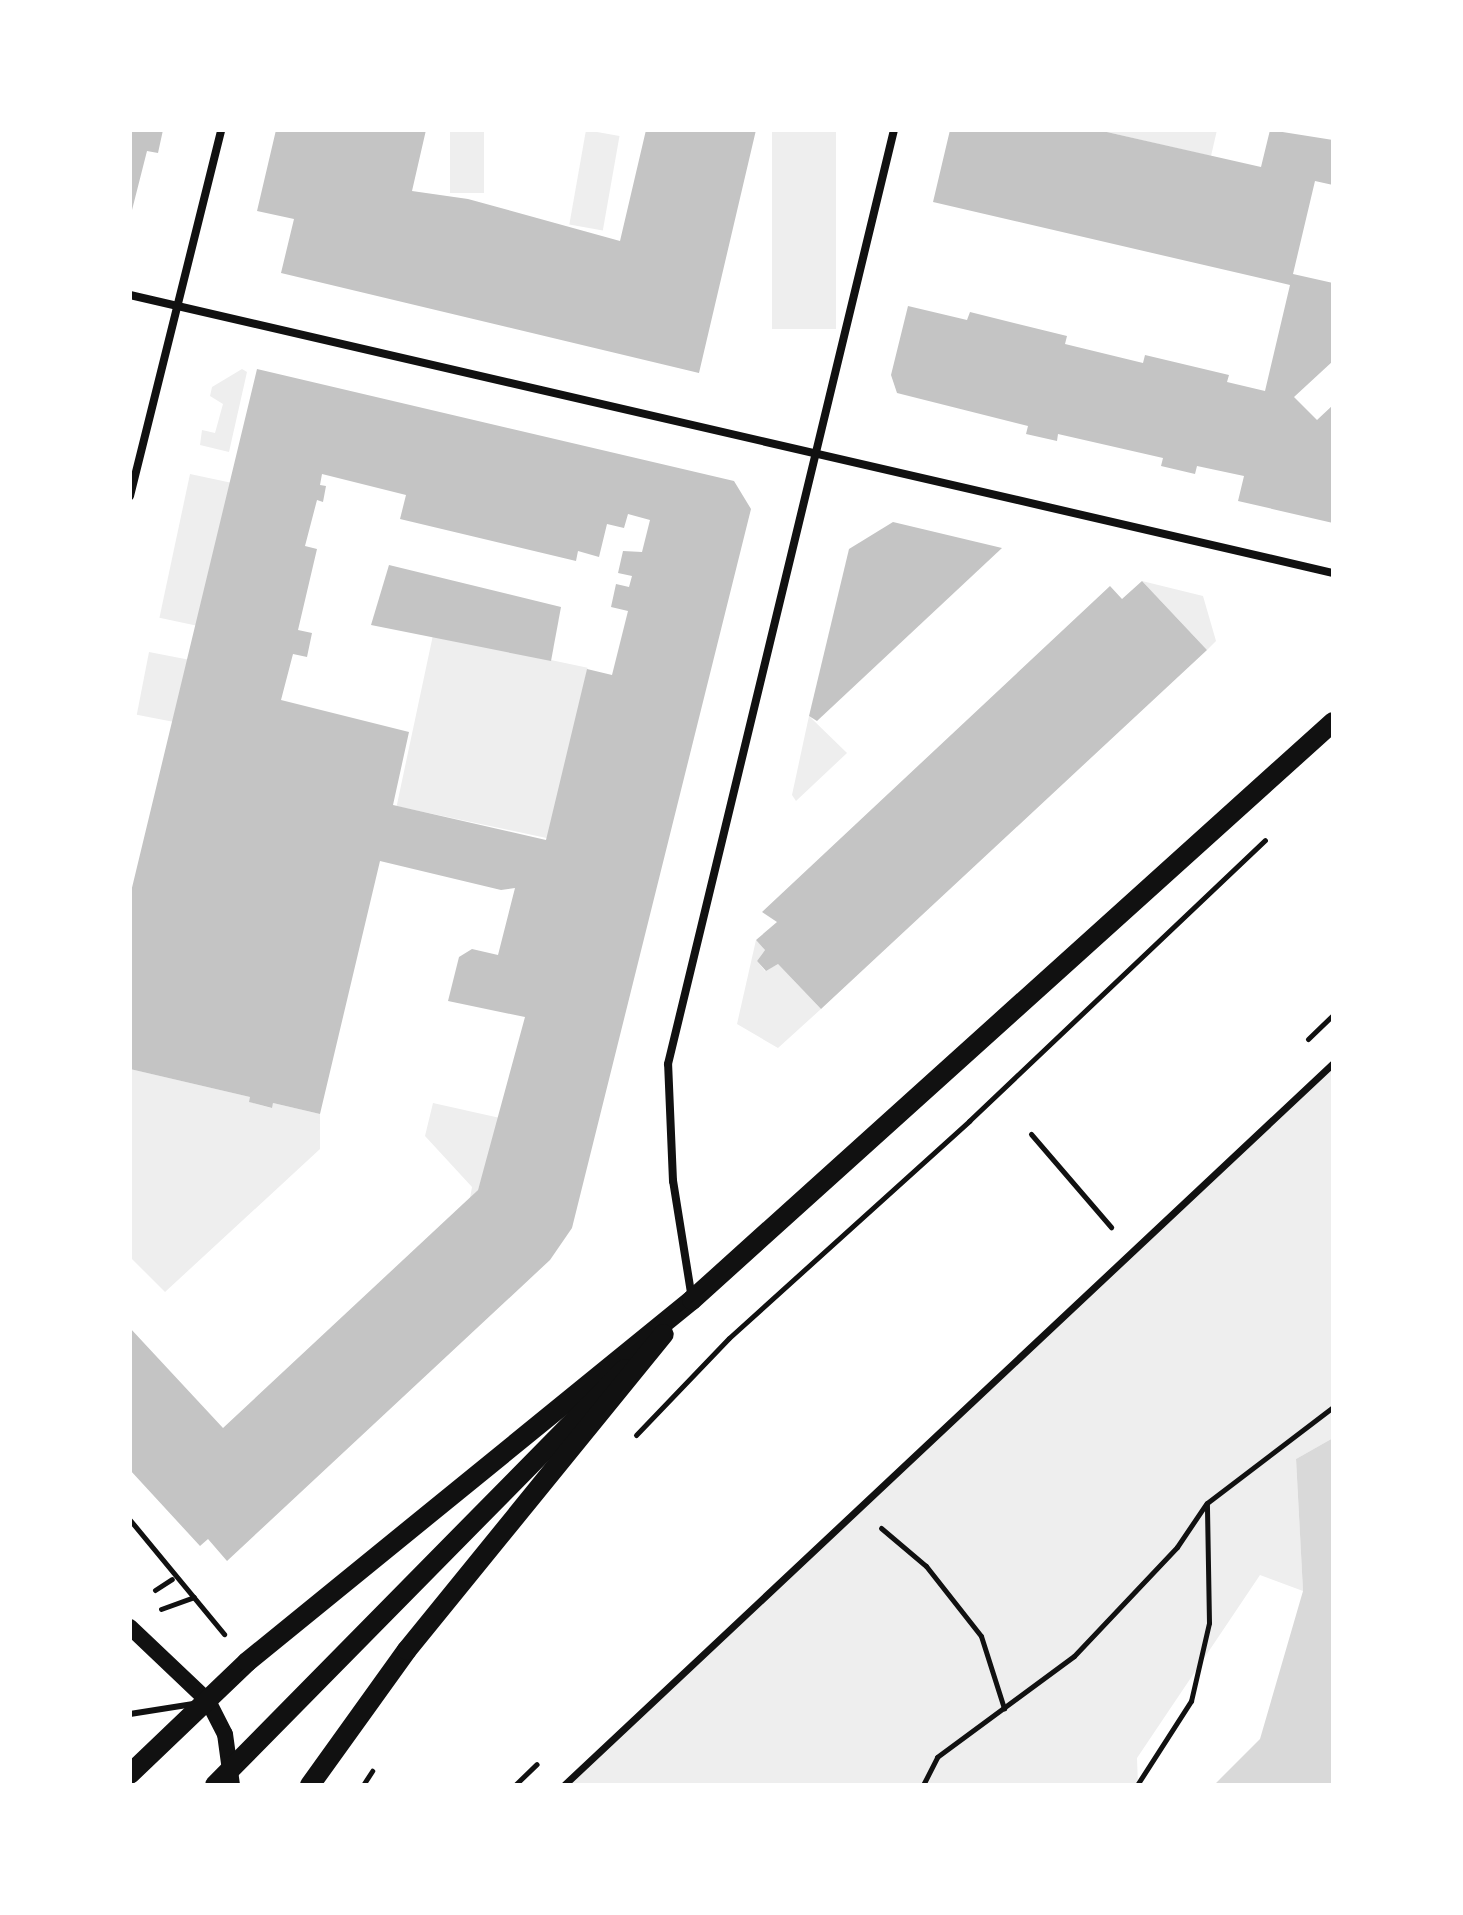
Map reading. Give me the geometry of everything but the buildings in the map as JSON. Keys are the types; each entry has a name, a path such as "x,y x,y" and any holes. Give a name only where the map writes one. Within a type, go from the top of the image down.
{"main road":[{"path":"130,1774 247,1662 692,1300 1333,722"},
{"path":"226,1780 692,1300"},
{"path":"310,1785 407,1650 692,1300"},
{"path":"130,1627 208,1701 225,1734 226,1780"}],"street":[{"path":"130,496 221,130"},
{"path":"692,1300 673,1181 668,1064 894,130"},
{"path":"130,295 1333,573"},
{"path":"564,1785 1333,1063"}],"lane":[{"path":"130,1714 208,1701"}],"path":[{"path":"630,1441 729,1338 969,1121 1274,831"},
{"path":"1031,1134 1094,1208"},
{"path":"923,1785 937,1757 1074,1656 1177,1547 1207,1503 1333,1407"},
{"path":"1137,1785 1191,1701 1209,1623 1207,1503"},
{"path":"130,1520 194,1597"},
{"path":"880,1526 926,1566 981,1636 1004,1708"},
{"path":"155,1590 172,1579"},
{"path":"363,1785 374,1766"}],"shaded area":[{"path":"450,130 484,130 484,193 450,193"},
{"path":"586,130 619,136 603,230 569,225"},
{"path":"772,130 836,130 836,329 772,329"},
{"path":"1098,130 1217,130 1211,156"},
{"path":"242,369 247,372 229,452 200,445 202,430 215,433 223,404 210,396 212,387"},
{"path":"190,474 231,483 201,627 159,618"},
{"path":"1142,581 1203,596 1216,641 1207,650"},
{"path":"433,635 588,668 551,839 397,806"},
{"path":"149,652 190,660 178,723 137,715"},
{"path":"809,716 847,753 796,801 792,795"},
{"path":"756,940 765,950 757,961 765,971 778,964 821,1009 778,1048 737,1024"},
{"path":"1333,1063 1333,1438 1296,1459 1303,1591 1260,1575 1137,1758 1138,1785 564,1785"},
{"path":"130,1069 250,1097 250,1102 271,1108 273,1103 320,1114 320,1149 165,1292 130,1257"},
{"path":"433,1103 500,1118 478,1190 470,1198 472,1187 425,1136"},
{"path":"1333,1438 1333,1785 1214,1785 1260,1739 1303,1591 1296,1459"}]}
